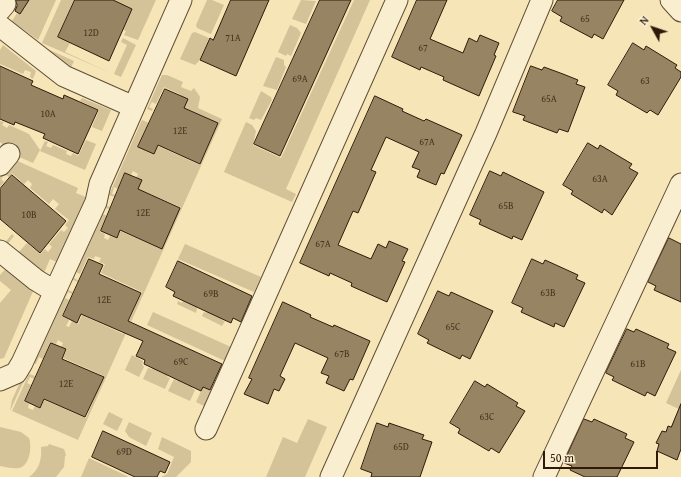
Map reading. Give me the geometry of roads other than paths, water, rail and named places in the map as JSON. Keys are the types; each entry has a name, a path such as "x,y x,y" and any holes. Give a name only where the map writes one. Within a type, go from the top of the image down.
{"street":[{"path":"0,380 16,372 19,368 96,202 100,184 181,0"},
{"path":"206,429 397,0"},
{"path":"331,477 486,133 542,0"},
{"path":"671,0 681,11"},
{"path":"0,26 64,76 134,107"},
{"path":"544,477 681,184"},
{"path":"0,251 36,280 54,291"}]}
